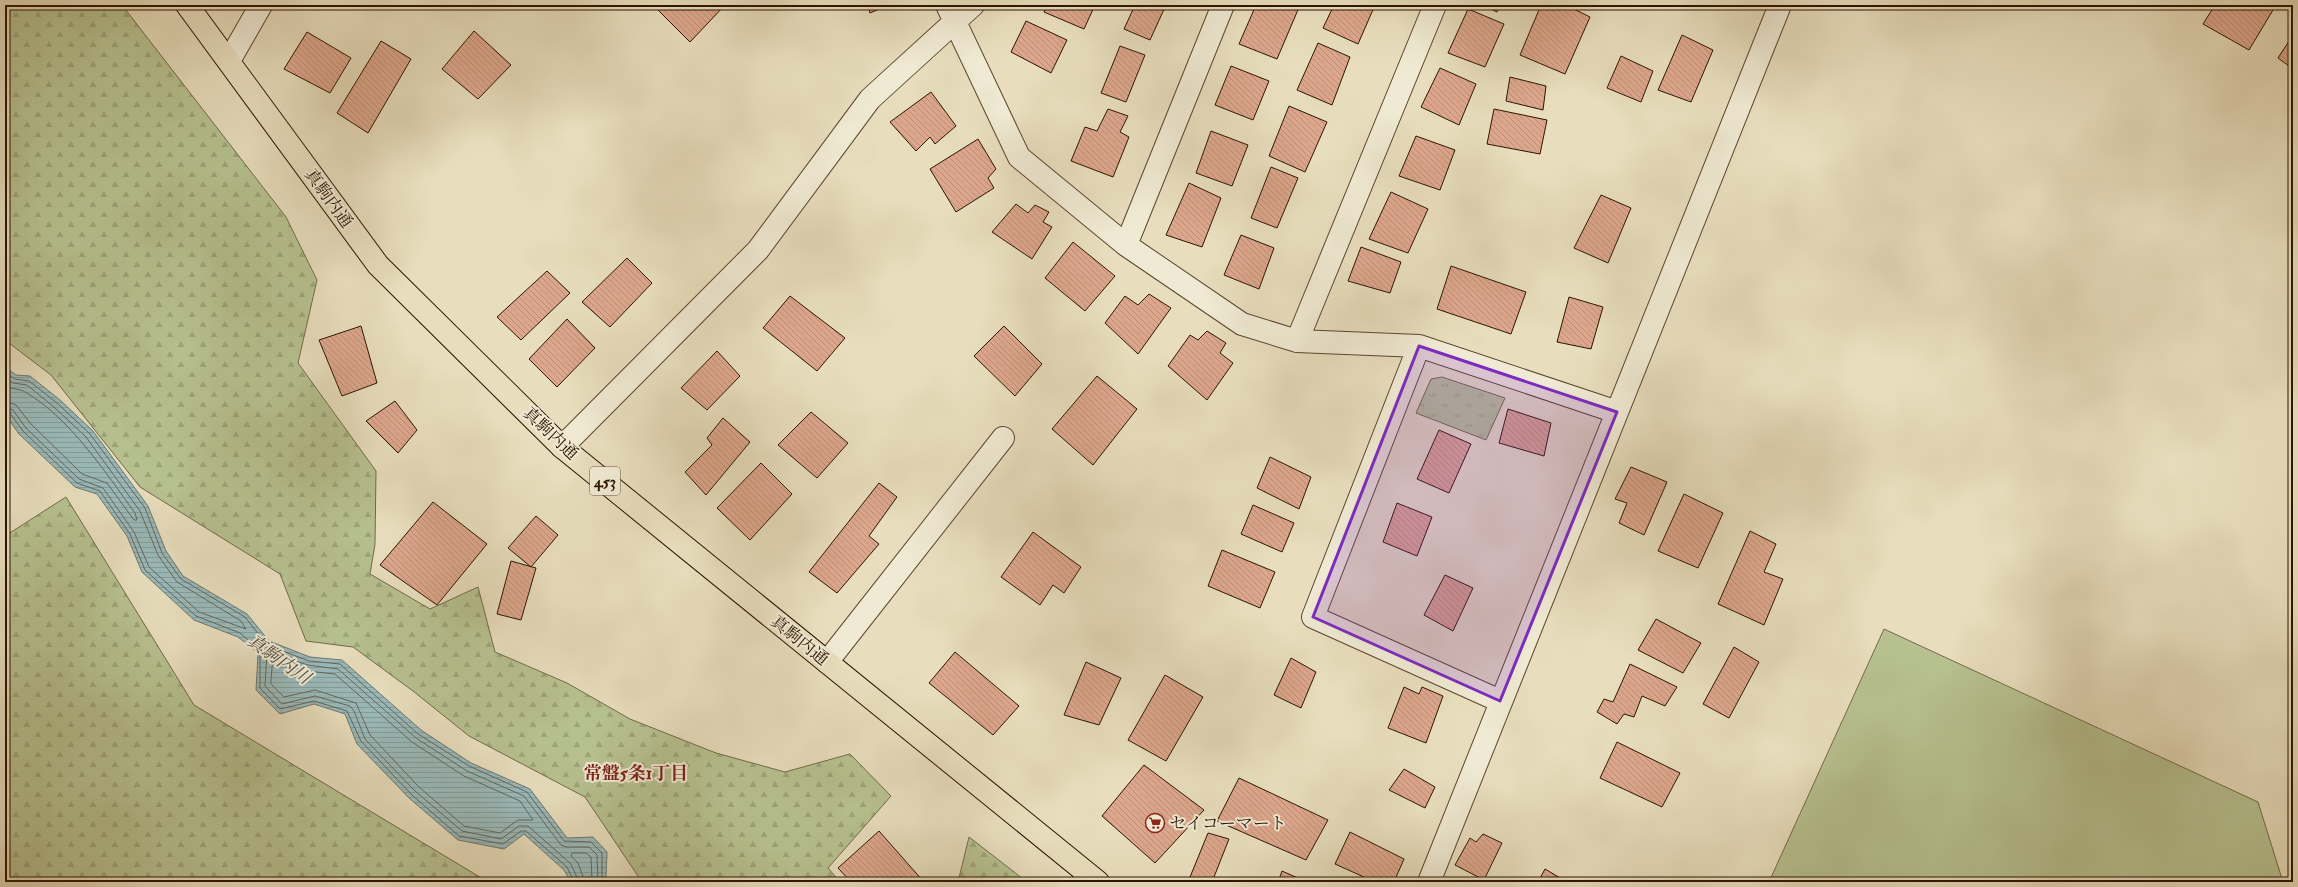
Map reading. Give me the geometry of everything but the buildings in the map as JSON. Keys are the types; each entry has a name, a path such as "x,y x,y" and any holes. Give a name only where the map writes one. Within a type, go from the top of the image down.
{"highway":[{"name":"真駒内通","path":"187,5 378,265 562,447 1098,882"}],"street":[{"path":"229,61 261,5"},
{"path":"562,447 758,250 870,99 951,14 973,5"},
{"path":"1126,245 1223,5"},
{"path":"1297,342 1435,5"},
{"path":"1429,882 1500,701 1618,412 1780,5"},
{"path":"951,14 1019,157 1126,245 1242,324 1297,342 1420,346 1618,412"},
{"path":"1420,346 1313,617 1500,701"},
{"path":"827,662 1003,438"}],"highlighted area":[{"path":"1419,346 1617,412 1500,701 1313,617"}],"green space":[{"path":"5,5 122,5 286,217 317,280 298,363 376,471 375,544 370,574 430,609 478,587 495,652 567,683 630,719 716,753 785,772 850,754 891,796 828,868 840,882 642,882 585,797 469,736 413,691 353,647 306,641 280,574 140,487 51,375 5,340"},
{"path":"1442,377 1505,398 1486,440 1416,413 1431,379"},
{"path":"66,497 194,705 488,882 5,882 5,536"},
{"path":"1884,629 2258,802 2283,882 1769,882"},
{"path":"969,837 1027,882 958,882"}],"water":[{"name":"真駒内川","path":"5,367 16,375 30,376 60,400 93,431 148,506 166,551 183,576 247,614 269,641 310,657 342,660 421,730 471,763 530,789 567,838 593,837 607,852 606,877 610,882 571,882 564,870 524,834 504,849 458,840 409,798 357,744 345,714 314,704 280,714 256,690 258,653 238,637 194,620 142,572 127,536 97,494 75,487 19,434 5,414"}],"place":[{"name":"セイコーマート","path":"1155,823"}],"district":[{"name":"常盤5条1丁目","path":"636,773"}]}
